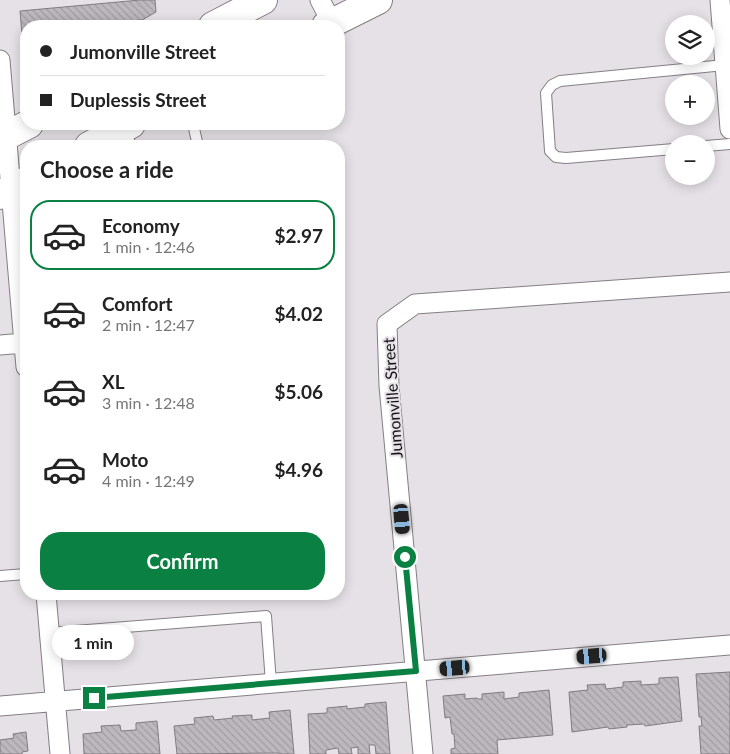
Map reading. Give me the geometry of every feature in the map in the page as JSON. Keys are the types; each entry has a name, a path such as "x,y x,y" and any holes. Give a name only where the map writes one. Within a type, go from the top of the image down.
{"main road":[{"path":"224,20 262,0"},
{"path":"326,16 371,2"},
{"path":"107,140 128,133"}],"street":[{"path":"720,0 730,129"},
{"path":"0,60 12,133 13,188 20,287"},
{"name":"Jumonville Street","path":"416,671 389,386 387,324 415,304 730,282"},
{"path":"0,346 20,344"},
{"path":"46,600 60,754"},
{"path":"0,706 730,645"},
{"path":"416,671 423,754"}],"lane":[{"path":"665,149 566,158 556,157 550,151 546,93 552,85 560,81 724,65"},
{"path":"715,145 730,144"},
{"path":"0,576 20,574"},
{"path":"49,633 266,616 271,683"}],"building":[{"path":"155,0 156,12 142,20 21,20 20,11"},
{"path":"730,672 730,754 701,754 699,726 702,726 701,717 699,717 696,674"},
{"path":"678,677 682,721 572,732 569,692 588,690 587,685 605,684 606,689 623,687 623,682 641,681 641,685 659,684 659,678"},
{"path":"549,690 553,735 497,740 498,754 451,754 451,749 455,748 454,734 452,734 450,717 445,718 443,696 465,694 465,699 482,699 482,694 504,692 504,699 519,697 519,693"},
{"path":"386,702 390,754 376,754 375,745 369,745 370,754 358,754 358,747 351,748 352,754 339,754 338,748 326,750 326,754 310,754 308,714 327,713 327,708 347,706 347,709 365,707 365,704"},
{"path":"290,710 294,754 177,754 174,726 195,724 194,718 213,716 214,720 233,718 232,716 252,715 252,720 270,718 269,712"},
{"path":"157,721 160,754 84,754 83,734 102,732 101,726 120,725 121,731 136,730 136,723"},
{"path":"26,732 28,751 22,752 22,754 0,754 0,740 14,738 13,734"}],"route":[{"path":"94,698 416,671 405,557"}]}
